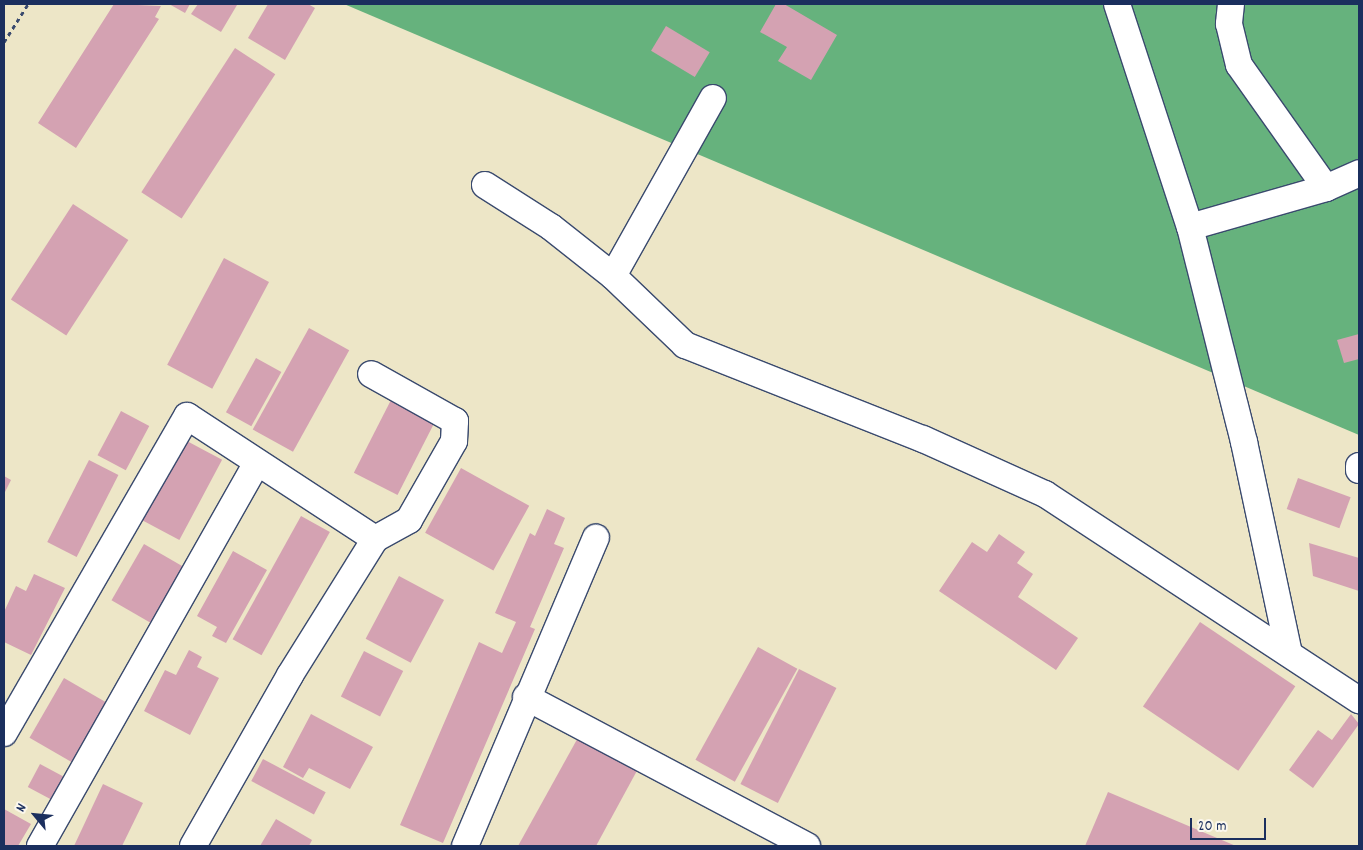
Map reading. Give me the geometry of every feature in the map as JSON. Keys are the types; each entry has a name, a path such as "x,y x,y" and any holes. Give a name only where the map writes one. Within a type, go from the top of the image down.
{"street":[{"path":"1117,4 1190,228 1244,442 1289,653"},
{"path":"1231,4 1229,24 1239,65 1326,188"},
{"path":"613,276 713,98"},
{"path":"1190,228 1326,188 1359,173"},
{"path":"484,185 551,227 613,276 685,345 923,439 1045,494 1359,700"},
{"path":"193,846 290,675 375,539 399,528 413,515 454,441 456,427 452,417 370,374"},
{"path":"4,733 187,416 375,539"},
{"path":"40,846 257,463"},
{"path":"464,846 526,697 596,538"},
{"path":"526,697 807,846"}],"path":[{"path":"4,42 28,4"}],"green space":[{"path":"344,4 1359,4 1359,435"}],"building":[{"path":"114,4 161,6 155,17 159,19 76,148 38,123"},
{"path":"169,4 190,4 185,13"},
{"path":"198,4 237,5 221,32 191,14"},
{"path":"268,4 308,4 315,8 285,60 248,38"},
{"path":"776,4 784,4 837,35 811,80 778,61 787,47 760,32"},
{"path":"666,26 710,52 695,77 651,51"},
{"path":"235,48 275,74 182,218 141,192"},
{"path":"73,204 128,240 66,336 11,300"},
{"path":"224,258 269,282 212,389 167,365"},
{"path":"309,328 349,350 293,452 253,429"},
{"path":"1359,334 1359,359 1344,363 1337,340"},
{"path":"256,358 281,372 251,426 226,412"},
{"path":"392,398 436,420 398,495 354,473"},
{"path":"121,411 149,426 126,470 98,455"},
{"path":"185,440 222,460 179,540 142,520"},
{"path":"89,460 118,475 77,557 47,542"},
{"path":"461,468 529,506 493,571 425,533"},
{"path":"4,476 11,480 4,494"},
{"path":"1298,478 1351,497 1339,528 1287,509"},
{"path":"547,509 565,518 554,544 564,548 530,627 535,629 443,843 400,825 479,642 502,653 516,622 495,613 530,533 535,536"},
{"path":"301,516 330,532 262,655 233,639"},
{"path":"999,534 1025,552 1017,563 1033,574 1018,597 1078,638 1056,670 939,591 972,542 987,552"},
{"path":"1309,543 1359,558 1359,591 1313,576"},
{"path":"144,544 187,569 155,625 112,600"},
{"path":"233,551 267,570 226,643 212,636 217,627 197,616"},
{"path":"34,574 65,588 31,655 4,642 4,612 16,586 26,591"},
{"path":"399,576 444,600 411,663 366,639"},
{"path":"1200,622 1295,686 1238,771 1143,707"},
{"path":"758,647 797,669 735,782 695,760"},
{"path":"189,650 202,657 197,667 219,678 190,735 144,711 165,670 176,675"},
{"path":"364,651 403,671 380,716 341,696"},
{"path":"799,669 836,688 778,803 740,784"},
{"path":"64,678 110,704 75,764 30,738"},
{"path":"311,714 373,747 350,789 309,768 303,778 283,767"},
{"path":"1351,714 1359,724 1313,788 1289,770 1318,730 1332,740"},
{"path":"580,734 639,767 596,846 518,846"},
{"path":"263,759 326,792 314,814 251,781"},
{"path":"40,764 64,777 52,800 28,787"},
{"path":"103,784 143,803 122,846 74,846"},
{"path":"1108,792 1236,846 1085,846"},
{"path":"4,809 31,824 18,846 4,846"},
{"path":"276,819 312,840 309,846 260,846"}]}
